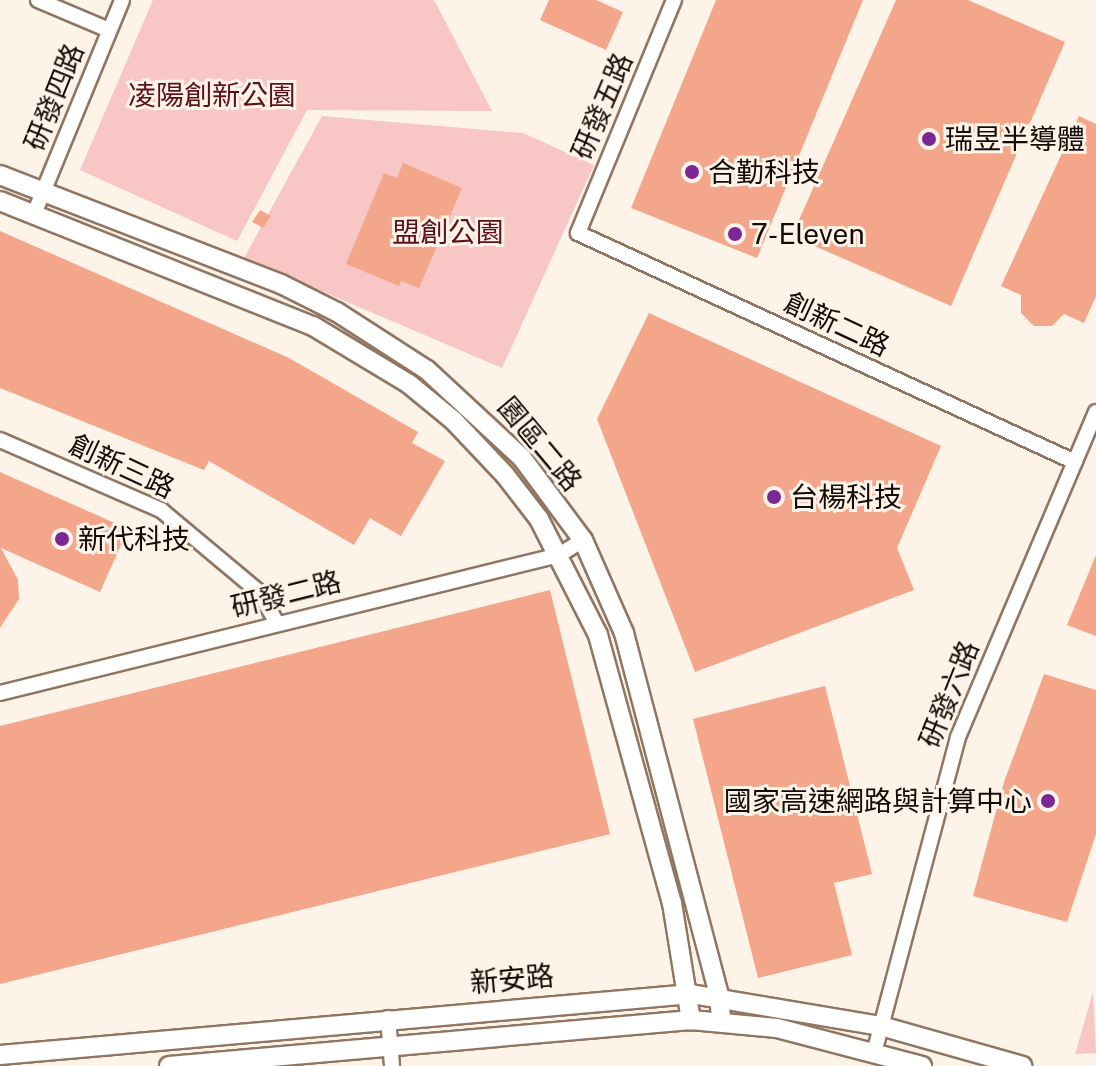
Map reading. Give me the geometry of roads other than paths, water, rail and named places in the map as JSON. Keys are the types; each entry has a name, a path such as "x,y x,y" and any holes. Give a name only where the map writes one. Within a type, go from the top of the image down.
{"street":[{"path":"38,0 109,30"},
{"name":"研發四路","path":"34,214 122,0"},
{"name":"研發五路","path":"578,233 674,0"},
{"name":"園區二路","path":"0,175 281,284 383,337 482,417 522,458 583,540 638,676 719,995 721,1020"},
{"name":"園區二路","path":"0,201 313,326 370,357 454,421 505,475 559,555 598,635 619,700 691,994 691,1020"},
{"name":"創新二路","path":"578,233 1075,462"},
{"name":"研發六路","path":"874,1053 958,737 1096,412"},
{"name":"創新三路","path":"0,440 161,510 250,583 277,623"},
{"name":"研發二路","path":"0,693 559,555 583,540"},
{"name":"新安路","path":"0,1055 388,1018 691,994 719,995 881,1026 1022,1066"},
{"path":"388,1018 392,1066"},
{"name":"新安路","path":"169,1066 390,1044 691,1020 721,1020 777,1028 922,1066"}],"place":[{"name":"瑞昱半導體","path":"929,139"},
{"name":"合勤科技","path":"692,172"},
{"name":"7-Eleven","path":"735,234"},
{"name":"台楊科技","path":"774,497"},
{"name":"新代科技","path":"62,539"},
{"name":"國家高速網路與計算中心","path":"1048,801"}],"park label":[{"name":"凌陽創新公園","path":"212,95"},
{"name":"盟創公園","path":"448,232"}]}
